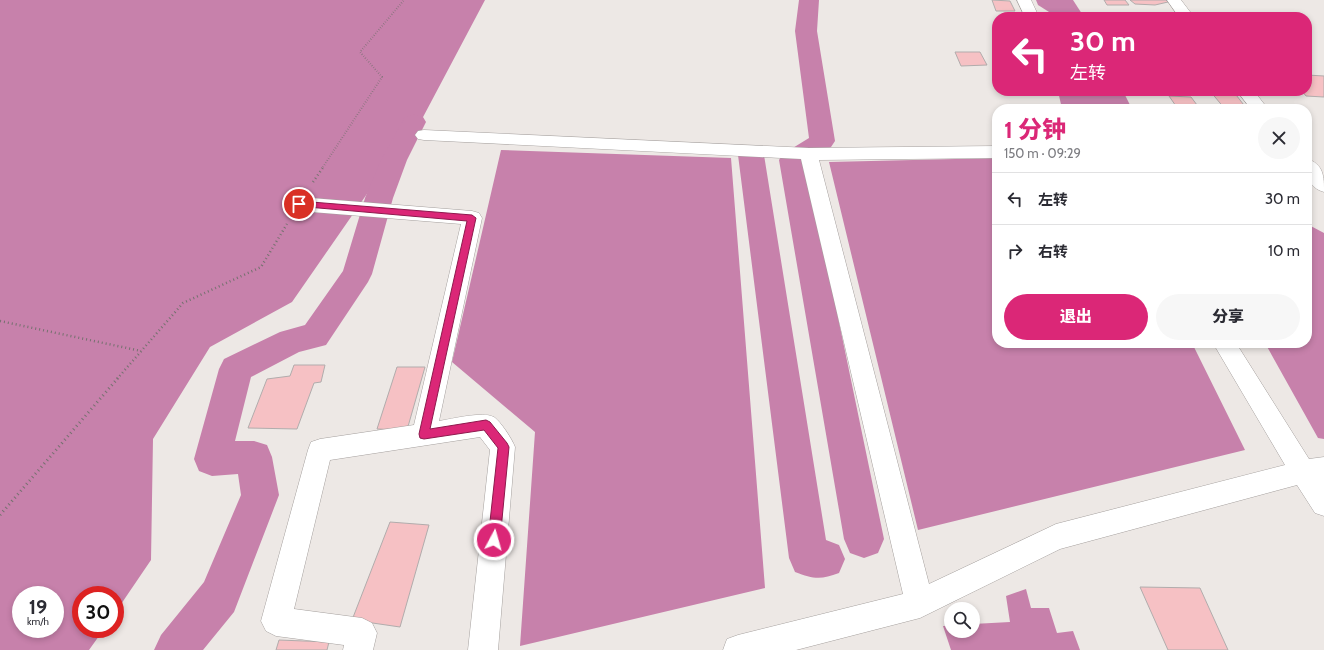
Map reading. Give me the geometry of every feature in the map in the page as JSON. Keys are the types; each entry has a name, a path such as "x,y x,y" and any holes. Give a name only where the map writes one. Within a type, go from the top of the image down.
{"street":[{"path":"1024,0 1030,12"},
{"path":"1174,0 1183,12"},
{"path":"1249,96 1256,104"},
{"path":"424,135 809,154 992,152"},
{"path":"809,154 920,604"},
{"path":"1312,171 1324,186"},
{"path":"1312,185 1324,186"},
{"path":"1312,190 1324,186"},
{"path":"299,204 472,218 424,434"},
{"path":"1227,348 1313,471 1324,504"},
{"path":"358,650 362,633 276,621 320,450 486,425 503,447 483,650"},
{"path":"738,650 920,604 1056,537 1313,471"}],"path":[{"path":"0,515 183,303 261,266 299,204 382,77 360,52 404,0"},
{"path":"0,321 142,351"}],"shaded area":[{"path":"0,0 485,0 413,136 369,191 292,302 210,347 153,439 151,560 124,600 124,586 72,586 72,638 98,638 89,650 0,650"},
{"path":"1036,0 1073,0 1081,12 1049,12 1038,5"},
{"path":"1059,96 1126,96 1130,104 1061,104"},
{"path":"501,150 731,158 765,588 520,646 535,432 452,362"},
{"path":"992,158 992,348 1194,348 1245,450 918,530 829,162"},
{"path":"1312,227 1324,233 1324,439 1318,438 1268,348 1312,348"},
{"path":"1026,589 1031,608 1049,608 1057,633 1073,631 1080,650 951,650 947,638 980,638 980,624 1010,622 1006,596"}],"building":[{"path":"992,0 1010,1 1015,11 996,11"},
{"path":"1104,0 1125,0 1129,5 1107,5"},
{"path":"1130,0 1166,0 1168,2 1155,5 1135,4"},
{"path":"955,52 980,52 987,65 961,66"},
{"path":"1312,75 1324,76 1324,97 1306,96 1312,96"},
{"path":"1169,96 1191,97 1196,104 1175,104"},
{"path":"1214,96 1237,96 1243,104 1221,104"},
{"path":"294,365 325,365 321,382 314,383 297,429 248,428 267,379 290,376"},
{"path":"397,367 425,367 407,430 377,429"},
{"path":"390,522 429,525 400,627 352,620"},
{"path":"1140,587 1200,588 1228,650 1168,650"},
{"path":"279,640 329,642 327,650 276,650"}],"waterway":[{"path":"809,0 806,31 822,141 792,160 864,539"},
{"path":"176,650 219,597 260,495 254,457 212,459 236,369 292,341 315,336 357,274 379,198 394,160 414,122"},
{"path":"751,155 809,558 825,559"}],"route":[{"path":"299,204 472,218 424,434 486,425 503,447 494,540"}]}
